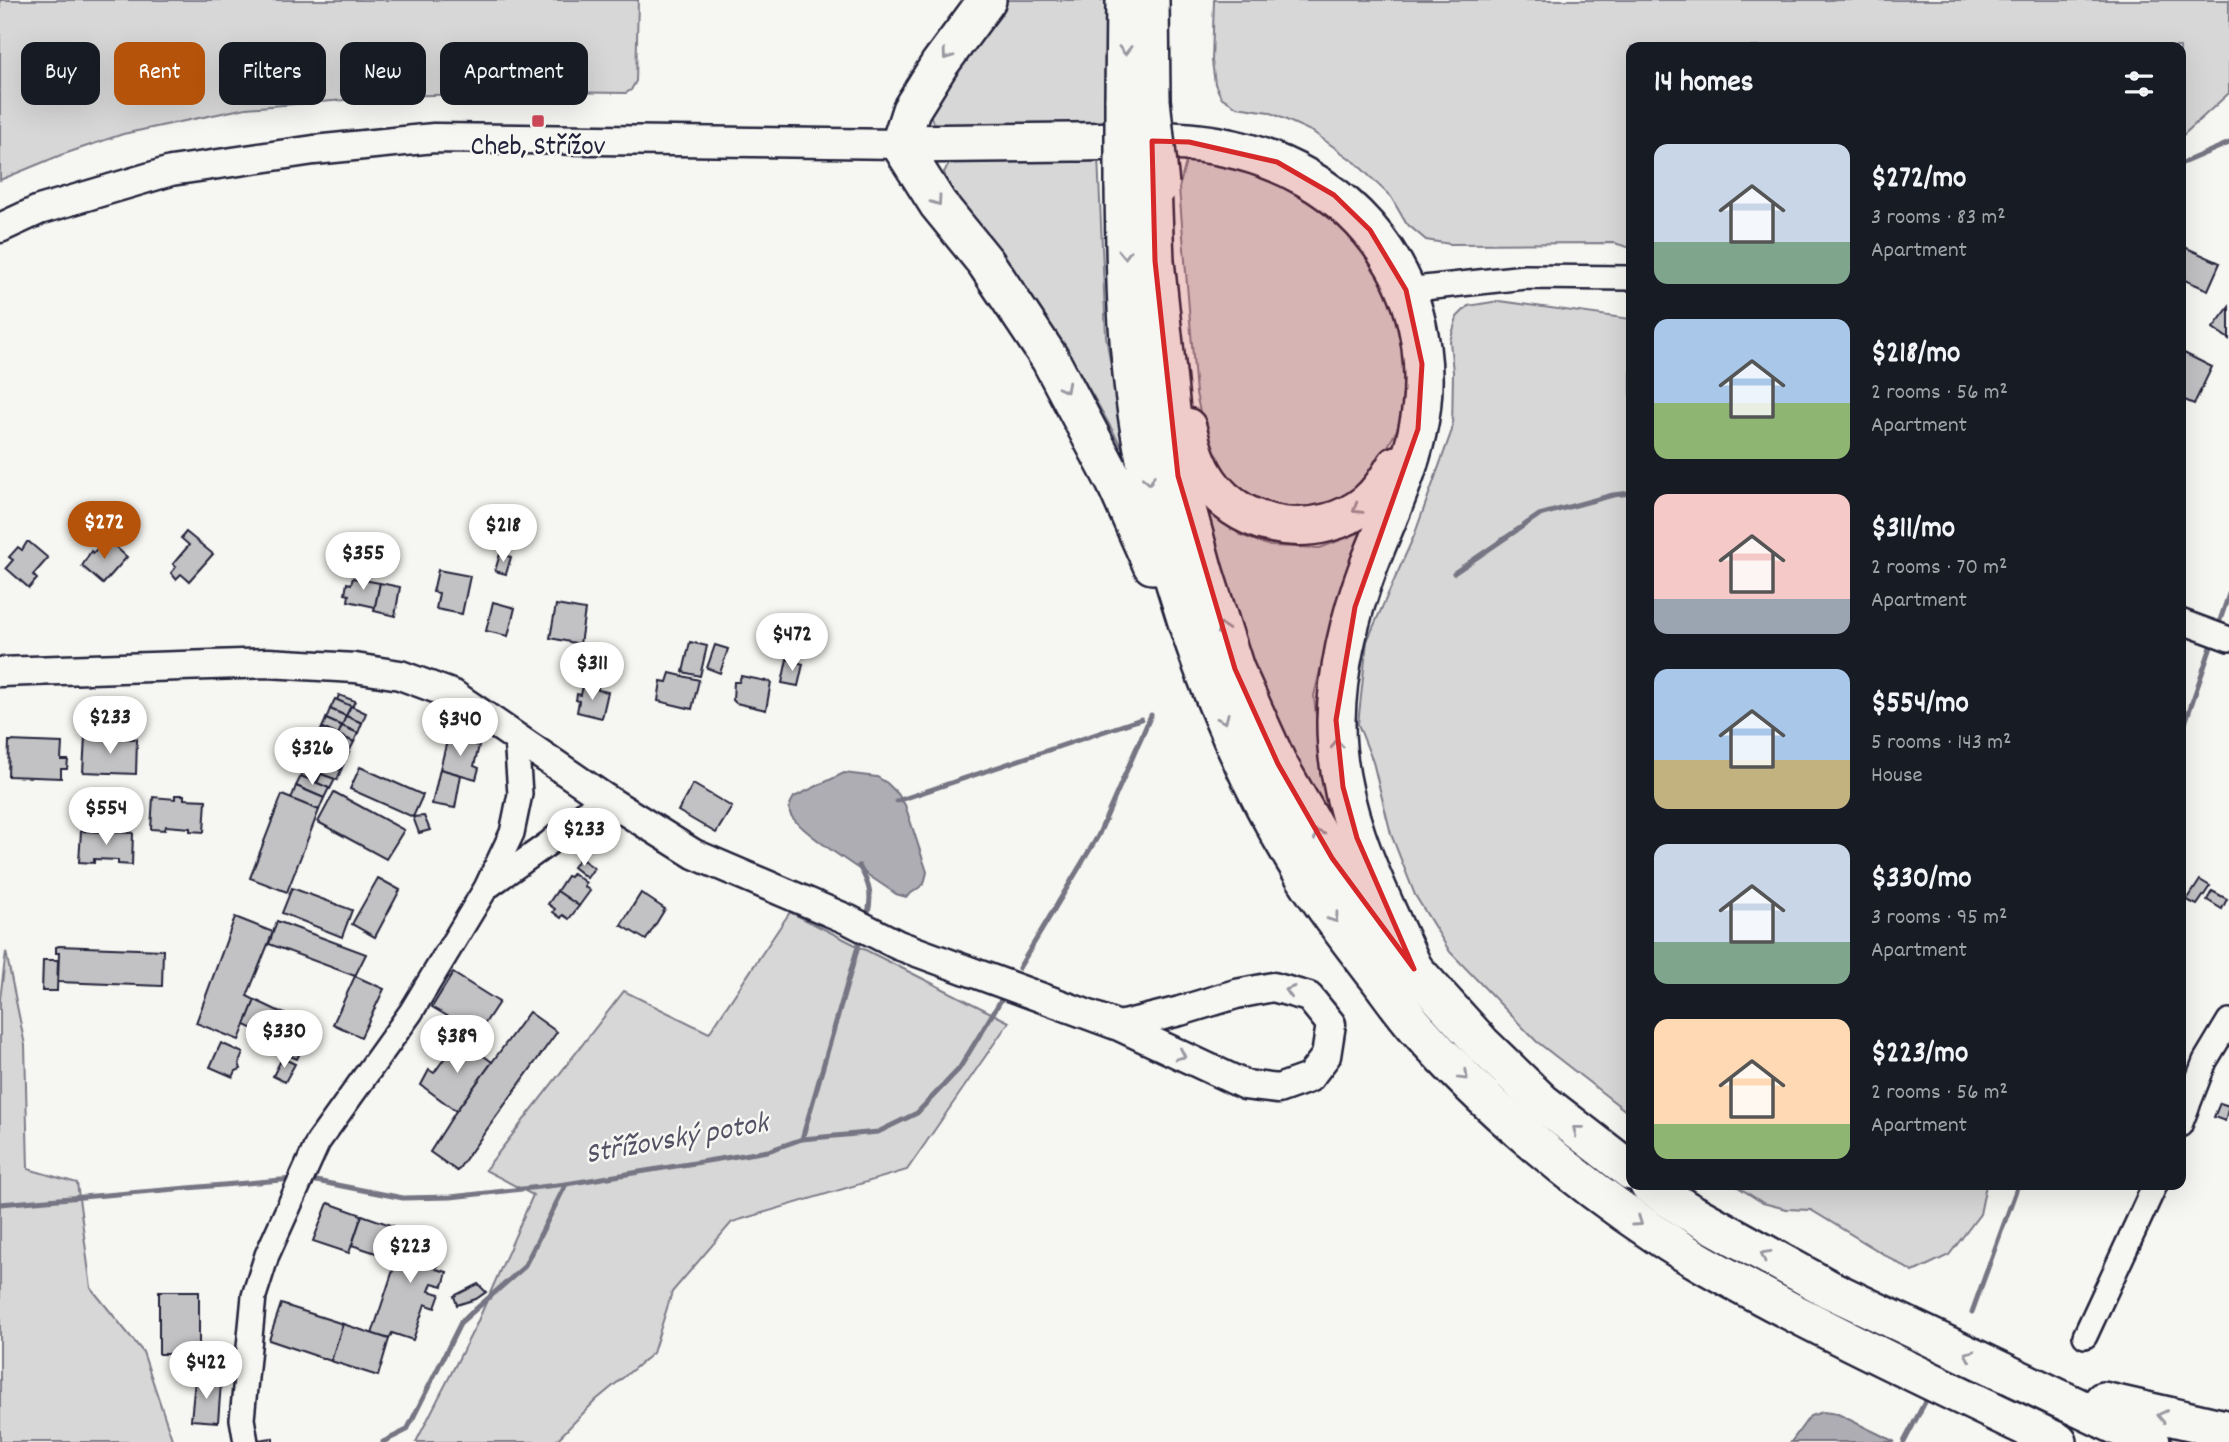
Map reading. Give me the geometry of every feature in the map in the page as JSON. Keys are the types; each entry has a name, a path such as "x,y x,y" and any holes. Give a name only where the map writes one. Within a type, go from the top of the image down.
{"highway":[{"path":"900,144 911,110 939,65 987,0"},
{"path":"1125,0 1178,476 1204,572 1235,669 1278,764 1332,858 1380,927 1482,1044 1542,1102 1626,1167"},
{"path":"1138,100 1150,0"},
{"path":"900,144 1189,142 1246,153 1277,162 1334,195 1370,230 1385,250 1406,290 1420,338 1422,388 1418,429 1403,483 1355,607 1339,686 1336,720 1343,787 1357,838 1383,903 1415,969"},
{"path":"900,144 938,204 986,263 1051,359 1115,482 1252,780 1306,879 1416,1027 1453,1066 1529,1137 1653,1232 1741,1285 1850,1343 2058,1442"},
{"path":"1145,185 1130,354 1140,434 1152,499 1205,676"},
{"path":"1145,185 1191,445 1210,484 1239,510 1261,521 1303,527 1324,524 1346,516 1367,503 1384,485 1401,457 1422,388"},
{"path":"1656,1190 1686,1210 1829,1289 2151,1442"},
{"path":"1850,1343 2009,1442"},
{"path":"2031,1384 2229,1430"}],"street":[{"path":"0,228 39,210 171,170 314,150 434,138 900,144"},
{"path":"1406,290 1525,277 1626,278"},
{"path":"2186,623 2229,639"},
{"path":"0,672 268,663 355,667 400,675 454,695 694,854 849,920 898,945 1119,1026 1245,1085 1278,1089 1309,1077 1326,1056 1331,1024 1309,997 1273,987 1236,994 1119,1026"},
{"path":"246,1442 242,1419 254,1296 282,1220 318,1142 411,1012 486,888 512,833 520,794 516,737"},
{"path":"486,888 549,843 603,796"},
{"path":"2186,1110 2205,1061 2229,1021"},
{"path":"2085,1336 2153,1190"}],"highlighted area":[{"path":"1152,141 1189,142 1277,162 1334,195 1370,230 1406,290 1422,364 1418,429 1355,607 1336,720 1343,787 1357,838 1414,969 1332,858 1278,764 1235,669 1178,476 1155,261"}],"shaded area":[{"path":"0,0 638,0 636,81 626,93 588,93 588,42 440,42 440,95 426,95 426,42 340,42 340,100 326,102 326,42 219,42 219,105 283,105 246,108 123,134 0,180"},
{"path":"1006,0 1106,0 1104,129 941,130 934,123 930,111 933,96"},
{"path":"1214,0 2229,0 2229,93 2186,132 2186,42 1626,42 1626,247 1614,243 1450,244 1426,240 1406,223 1391,197 1356,163 1313,132 1269,112 1237,107 1221,97 1215,84 1212,61"},
{"path":"1098,156 1106,336 1125,453 1041,310 1000,253 963,210 948,186 944,172 957,158"},
{"path":"1187,158 1215,162 1271,177 1343,223 1383,278 1404,341 1406,387 1400,424 1380,461 1358,490 1327,507 1296,512 1266,506 1246,496 1226,475 1206,441 1196,393 1179,188"},
{"path":"1499,301 1626,318 1626,1111 1536,1041 1450,952 1415,895 1391,834 1373,762 1358,724 1367,641 1414,536 1452,430 1453,372 1450,341 1457,317 1468,306"},
{"path":"1202,501 1240,535 1270,546 1320,548 1364,531 1364,545 1336,602 1314,696 1320,755 1340,839 1294,756 1241,641 1219,570"},
{"path":"844,773 877,777 898,794 905,805 927,872 924,884 906,897 896,894 821,842 795,821 790,813 794,797"},
{"path":"790,912 1009,1022 907,1170 732,1222 672,1292 653,1353 596,1400 555,1442 416,1442 477,1323 533,1195 485,1170 624,991 709,1033"},
{"path":"6,952 25,1045 28,1169 77,1183 91,1288 143,1352 173,1442 0,1442 0,999"},
{"path":"1743,1190 1985,1190 1980,1214 1949,1255 1913,1272 1811,1210 1786,1209 1763,1203"},
{"path":"1823,1412 1838,1414 1895,1442 1791,1442 1810,1416"}],"building":[{"path":"2186,248 2220,263 2208,290 2186,281"},
{"path":"2229,307 2229,339 2213,328"},
{"path":"2186,354 2212,367 2194,404 2186,401"},
{"path":"186,532 213,554 189,581 181,574 176,579 171,573 176,567 173,564 189,545 181,538"},
{"path":"107,539 127,557 103,584 82,566 91,551 93,553"},
{"path":"27,542 48,558 33,575 37,579 29,588 6,568 13,560 9,557 18,547 22,550"},
{"path":"500,554 511,557 506,574 495,571"},
{"path":"438,570 470,576 462,614 436,609 439,593 433,592"},
{"path":"353,578 380,583 375,607 348,601 349,595 345,594 347,583 351,584"},
{"path":"380,583 400,587 395,616 374,611"},
{"path":"493,602 515,608 508,636 486,631"},
{"path":"556,605 585,610 580,644 550,638"},
{"path":"690,642 707,646 700,676 683,672"},
{"path":"715,645 728,649 720,673 707,668"},
{"path":"787,659 803,664 798,686 782,683"},
{"path":"670,673 699,680 692,709 658,701 661,681 667,682"},
{"path":"741,676 771,682 766,710 733,700 734,682 739,682"},
{"path":"583,686 598,687 598,690 608,692 602,718 577,712 577,694 581,695"},
{"path":"339,695 355,701 352,707 337,700"},
{"path":"335,699 351,706 346,716 330,709"},
{"path":"351,706 366,713 362,723 346,716"},
{"path":"330,709 346,716 342,726 326,719"},
{"path":"346,716 362,723 358,733 342,726"},
{"path":"326,719 342,726 338,735 322,728"},
{"path":"342,726 358,733 354,742 338,735"},
{"path":"322,728 338,735 334,745 318,738"},
{"path":"338,735 354,742 349,752 334,745"},
{"path":"85,737 137,739 136,774 83,772"},
{"path":"448,737 479,746 474,766 479,768 476,779 440,769"},
{"path":"318,738 334,745 330,755 314,747"},
{"path":"9,741 62,743 61,760 68,760 67,769 61,769 61,778 8,776"},
{"path":"334,745 349,752 345,761 330,755"},
{"path":"314,747 330,755 325,764 309,757"},
{"path":"330,755 345,761 341,770 326,763"},
{"path":"309,757 325,764 321,774 305,766"},
{"path":"326,763 341,770 337,780 321,774"},
{"path":"305,766 321,774 317,783 301,776"},
{"path":"360,767 423,795 413,817 350,789"},
{"path":"440,769 461,775 455,808 432,804"},
{"path":"321,774 335,779 330,789 317,783"},
{"path":"301,776 329,788 324,798 296,786"},
{"path":"693,784 732,807 716,833 678,811"},
{"path":"296,786 324,798 319,810 291,799"},
{"path":"334,792 404,830 386,859 318,822"},
{"path":"175,795 184,795 184,799 206,800 204,832 166,826 165,830 151,829 153,797 175,799"},
{"path":"282,795 319,810 287,892 250,878"},
{"path":"424,816 430,830 419,833 413,817"},
{"path":"103,828 112,828 112,832 133,833 132,865 118,864 118,860 94,859 94,863 79,862 81,831 102,832"},
{"path":"580,858 594,868 587,878 573,867"},
{"path":"573,873 586,883 584,886 590,891 579,906 557,891 567,876 570,877"},
{"path":"378,878 400,890 375,937 352,924"},
{"path":"2200,880 2210,886 2197,905 2187,900"},
{"path":"292,888 352,910 342,937 282,913"},
{"path":"557,891 579,906 569,919 563,915 561,918 548,904"},
{"path":"2212,891 2227,899 2222,909 2207,900"},
{"path":"641,893 665,909 646,940 621,925"},
{"path":"235,917 273,932 247,996 255,1000 239,1040 196,1023"},
{"path":"277,921 366,954 355,976 269,944"},
{"path":"56,947 163,950 162,986 58,982 59,953 56,953"},
{"path":"43,960 58,960 57,991 42,991"},
{"path":"453,973 499,1002 478,1034 432,1007"},
{"path":"355,976 384,989 361,1037 333,1024"},
{"path":"255,1000 312,1027 297,1059 270,1047 274,1038 245,1025"},
{"path":"529,1012 557,1032 457,1171 430,1152 456,1111"},
{"path":"463,1025 478,1034 471,1046 456,1036"},
{"path":"459,1038 492,1062 456,1111 421,1085 429,1070 434,1073"},
{"path":"221,1043 243,1053 239,1063 241,1069 236,1071 233,1077 210,1067"},
{"path":"282,1058 295,1064 285,1082 273,1076"},
{"path":"2220,1103 2229,1106 2225,1121 2214,1117"},
{"path":"328,1203 362,1215 349,1253 313,1241"},
{"path":"362,1215 402,1229 391,1258 352,1245"},
{"path":"402,1229 445,1243 436,1269 447,1272 443,1286 432,1283 429,1291 440,1294 435,1308 425,1304 413,1340 392,1333 389,1339 372,1334 396,1261 391,1258"},
{"path":"478,1284 486,1292 476,1299 457,1305 454,1296"},
{"path":"159,1291 199,1291 199,1354 159,1354"},
{"path":"281,1304 343,1324 331,1361 269,1340"},
{"path":"343,1324 389,1339 378,1376 331,1361"},
{"path":"195,1380 221,1383 218,1422 191,1420"},
{"path":"273,1438 273,1442 257,1440"}],"waterway":[{"name":"Střížovský potok","path":"2186,161 2229,143"},
{"name":"Střížovský potok","path":"1454,573 1539,515 1626,494"},
{"path":"2217,629 2229,594"},
{"path":"2186,720 2213,641"},
{"path":"1019,968 1098,836 1151,715"},
{"name":"Střížovský potok","path":"897,801 1141,719"},
{"name":"Střížovský potok","path":"859,866 870,892 866,920"},
{"name":"Střížovský potok","path":"306,1179 403,1198 451,1197 566,1184 768,1151 802,1139 861,936"},
{"path":"802,1139 878,1132 917,1113 959,1069 1004,995"},
{"name":"Střížovský potok","path":"0,1204 293,1179"},
{"path":"383,1442 407,1430 461,1322 524,1267 566,1184"},
{"path":"1972,1312 2016,1190"},
{"path":"1904,1442 1925,1402"}],"place":[{"name":"Cheb, Střížov","path":"538,121"}]}
